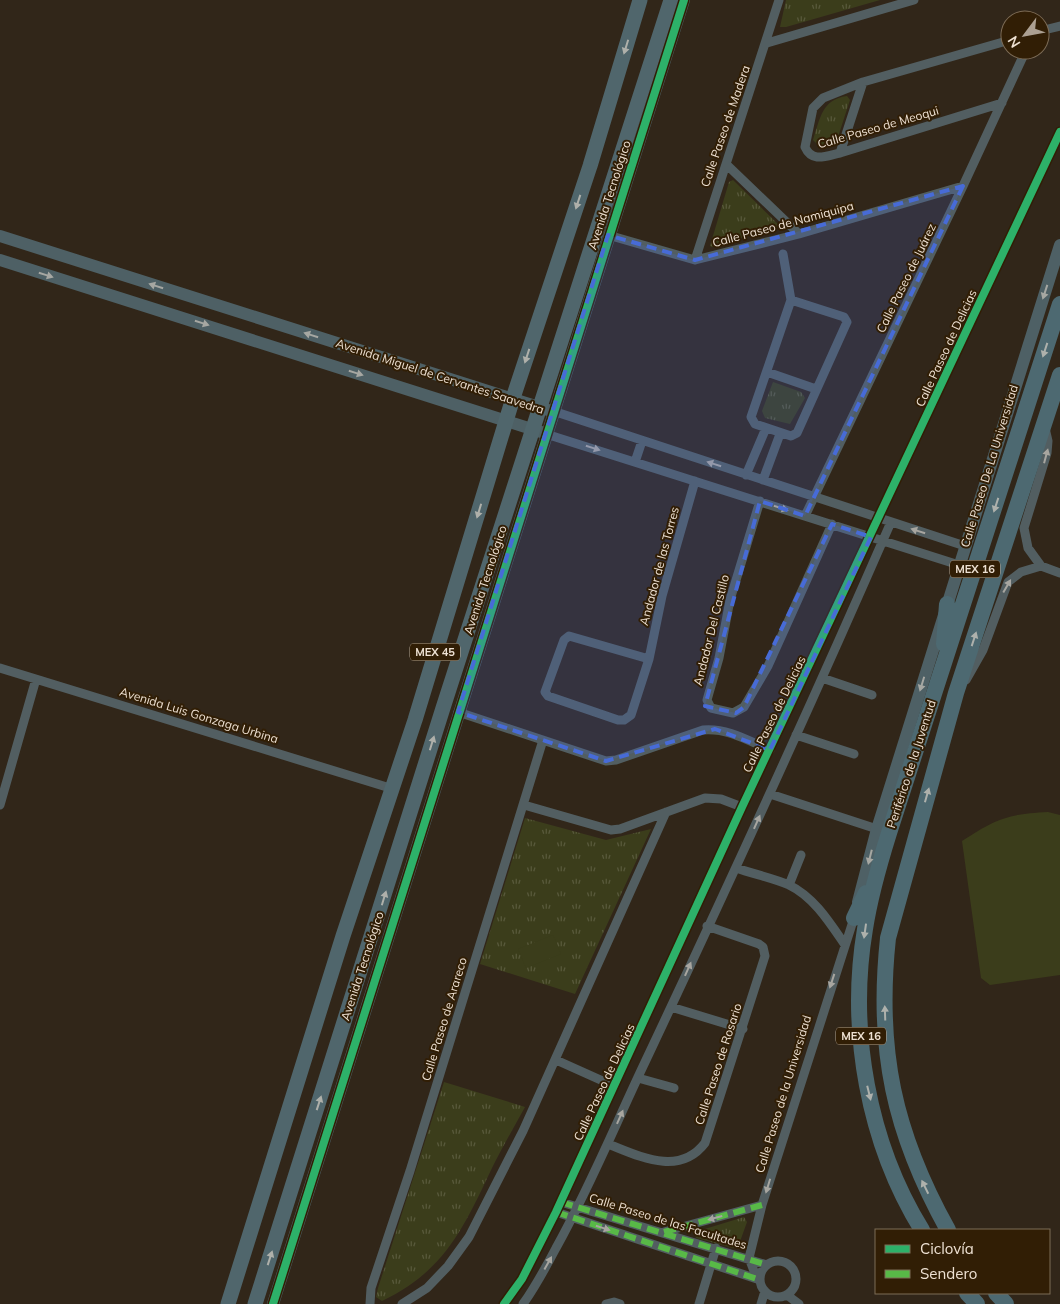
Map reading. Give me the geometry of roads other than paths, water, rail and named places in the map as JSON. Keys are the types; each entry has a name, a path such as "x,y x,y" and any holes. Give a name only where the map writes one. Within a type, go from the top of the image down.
{"highway":[{"name":"Periférico de la Juventud","path":"922,1229 897,1180 880,1135 867,1086 861,1032 860,986 865,931 879,866 1060,304"},
{"name":"Periférico de la Juventud","path":"947,1229 918,1172 904,1134 886,1053 885,966 893,914 956,693 1060,375"},
{"path":"943,670 947,604"},
{"path":"854,918 879,866"},
{"path":"968,1294 977,1304"},
{"path":"997,1294 1006,1304"}],"main road":[{"name":"Avenida Tecnológico","path":"228,1304 390,788 415,720 513,398 593,157 640,0"},
{"name":"Avenida Tecnológico","path":"255,1304 369,944 547,410 671,0"},
{"path":"343,936 369,944"}],"street":[{"path":"547,410 608,235 684,0"},
{"name":"Calle Paseo de Madera","path":"695,260 767,43 779,0"},
{"path":"767,43 914,0"},
{"name":"Calle Paseo de Meoqui","path":"1000,43 863,82 823,98 812,108 804,143 807,151 818,158 840,153 1002,103"},
{"name":"Calle Paseo de Juárez","path":"805,516 1021,60"},
{"path":"840,153 863,82"},
{"name":"Calle Paseo de Delicias","path":"504,1304 522,1278 561,1202 742,807 871,537 1060,132"},
{"path":"726,164 799,234"},
{"name":"Calle Paseo de Namiquipa","path":"695,260 799,234 963,186"},
{"path":"608,235 695,260"},
{"name":"Avenida Miguel de Cervantes Saavedra","path":"0,236 513,398 965,546"},
{"name":"Calle Paseo De La Universidad","path":"854,918 877,829 1060,245"},
{"path":"783,254 791,300 752,417 755,424 780,434 791,436 797,433 847,322 844,317 791,300"},
{"name":"Avenida Miguel de Cervantes Saavedra","path":"0,260 959,565"},
{"path":"180,317 186,295"},
{"path":"767,372 816,389"},
{"path":"466,407 472,385"},
{"path":"1041,566 1028,548 1024,528 1048,453 1048,441 1044,424"},
{"path":"746,475 766,428"},
{"path":"273,1304 458,712 540,431"},
{"path":"764,480 780,434"},
{"path":"635,462 642,440"},
{"name":"Andador de las Torres","path":"649,659 569,636 564,640 546,692 548,696 618,720 624,720 634,711 649,659 662,596 695,481"},
{"name":"Andador Del Castillo","path":"760,501 730,600 719,658 707,700 711,708 733,713 744,707 768,666 832,524"},
{"path":"523,1304 533,1291 573,1218 608,1144 707,926 770,794 891,522"},
{"path":"956,693 980,659 1008,582 1020,572 1041,566 1060,572"},
{"name":"Avenida Luis Gonzaga Urbina","path":"0,668 390,788"},
{"path":"822,678 872,695"},
{"path":"0,805 36,679"},
{"path":"458,712 606,760 616,760 702,730 715,729 728,731 770,750"},
{"path":"796,735 854,754"},
{"name":"Calle Paseo de Arareco","path":"370,1304 371,1288 543,740"},
{"path":"770,794 877,829"},
{"path":"524,804 610,830 620,829 705,798 721,799 742,807"},
{"path":"402,1304 427,1288 448,1266 469,1237 523,1131 556,1060 666,812"},
{"path":"789,885 801,855"},
{"path":"736,868 789,885 817,907 845,945"},
{"name":"Calle Paseo de la Universidad","path":"748,1258 762,1205 854,918"},
{"name":"Calle Paseo de Rosario","path":"608,1144 654,1162 669,1163 698,1152 705,1143 743,1029 765,951 754,942 707,926"},
{"path":"671,1007 743,1029"},
{"path":"556,1060 614,1086"},
{"path":"638,1078 674,1088"},
{"name":"Calle Paseo de las Facultades","path":"561,1202 767,1265"},
{"path":"664,1232 762,1205"},
{"name":"Calle Paseo de las Facultades","path":"556,1212 759,1280"},
{"path":"699,1304 716,1248"},
{"path":"748,1258 765,1291 773,1296 799,1304"},
{"path":"759,1280 767,1265 778,1261 789,1265 796,1275 795,1286 783,1298"},
{"path":"761,1304 765,1291"},
{"path":"606,1304 614,1302 620,1304"}]}
